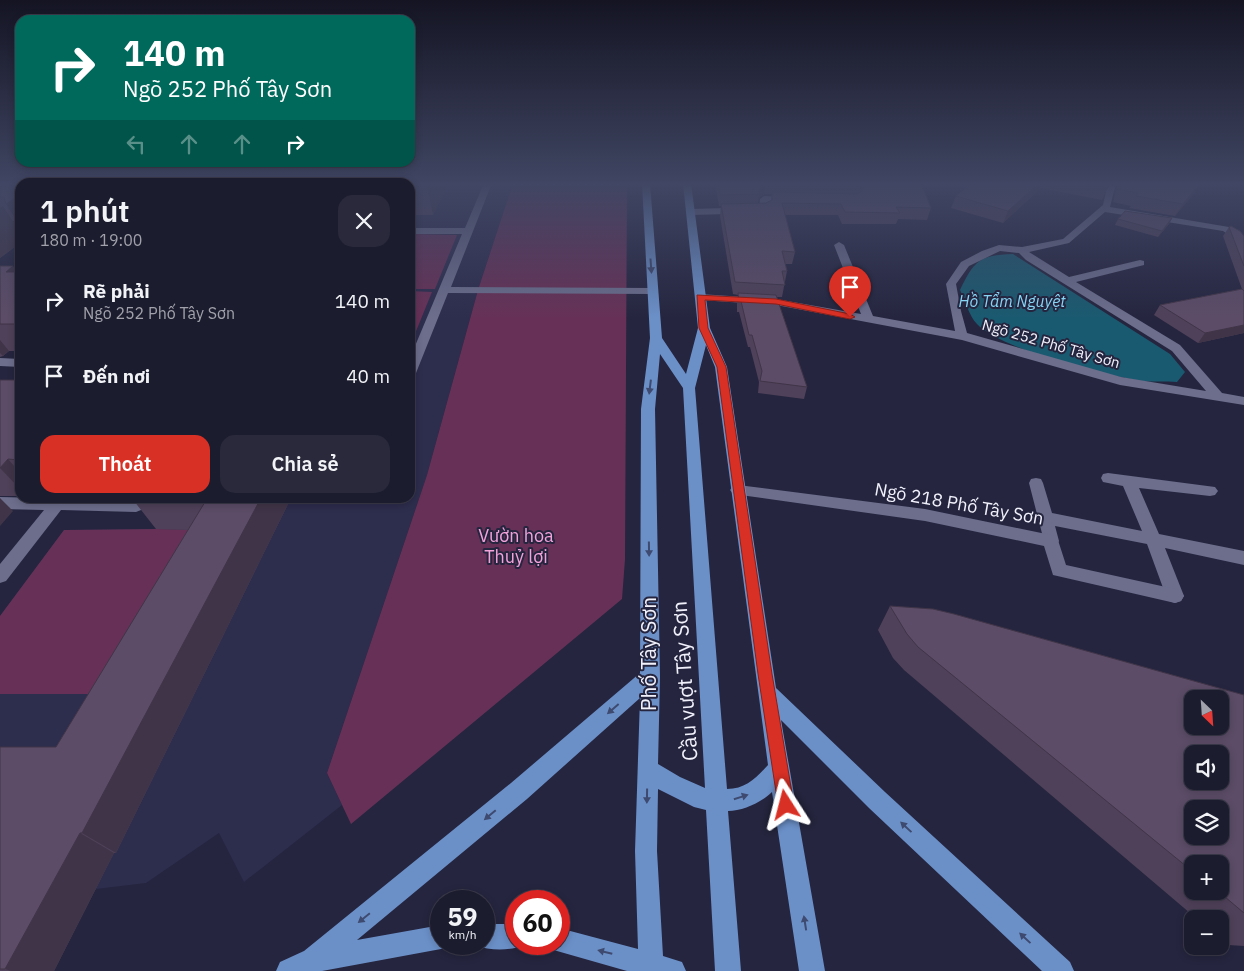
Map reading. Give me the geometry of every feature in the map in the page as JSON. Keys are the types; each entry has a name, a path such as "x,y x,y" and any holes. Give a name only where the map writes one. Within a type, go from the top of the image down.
{"main road":[{"name":"Phố Tây Sơn","path":"649,228 656,338 648,409 650,678 646,851 658,969"},
{"path":"693,228 704,328 721,367 768,692 812,971"},
{"path":"689,388 704,328"},
{"name":"Phố Tây Sơn","path":"656,338 689,388"},
{"name":"Cầu vượt Tây Sơn","path":"689,388 728,971"},
{"path":"313,960 519,791 650,678"},
{"path":"768,692 877,800 1061,971"},
{"path":"648,770 672,785 702,799 736,800 758,791 780,768"},
{"path":"289,971 313,960 430,939"},
{"path":"570,943 658,969"}],"street":[{"path":"962,336 955,311 951,284 965,264 998,248 1022,250 1066,241 1081,228"},
{"path":"1222,228 1226,229 1244,242"},
{"path":"415,231 467,231 415,361"},
{"path":"839,245 869,320"},
{"path":"1022,250 1030,258 1176,348 1217,395"},
{"path":"1067,280 1140,263"},
{"path":"445,290 653,291"},
{"name":"Ngõ 252 Phố Tây Sơn","path":"700,297 776,302 962,336 982,340 1120,381 1244,400"},
{"path":"2,364 15,363"},
{"path":"1108,478 1210,491"},
{"name":"Ngõ 218 Phố Tây Sơn","path":"738,490 925,515 1052,541 1060,570 1175,596 1130,481"},
{"path":"1036,484 1052,541"},
{"path":"0,503 136,506"},
{"path":"0,576 57,504"},
{"path":"1045,518 1244,558"}],"shaded area":[{"path":"415,228 498,228 478,290 427,475 327,773 342,805 244,882 219,833 146,883 96,889 0,971 0,616 64,530 156,529 173,503 415,503"}],"green space":[{"name":"Vườn hoa Thuỷ lợi","path":"498,228 627,228 625,559 622,599 351,824 327,773 427,475 478,290"},
{"path":"415,234 457,235 435,289 415,289"},
{"path":"415,291 432,292 415,334"},
{"path":"64,530 223,530 131,694 0,694 0,616"}],"water":[{"name":"Hồ Tẩm Nguyệt","path":"1013,254 1170,354 1185,372 1177,382 1142,381 1126,378 1030,352 989,333 974,321 960,290 969,272 979,262 992,256"}],"building":[{"path":"725,228 789,228 795,252 782,251 787,271 782,271 785,285 735,282"},
{"path":"1152,228 1164,228 1162,231"},
{"path":"1230,228 1235,228 1244,236 1244,266"},
{"path":"0,266 13,266 6,272 15,272 15,324 0,324"},
{"path":"1242,289 1244,291 1244,325 1205,333 1160,305"},
{"path":"738,293 776,295 807,387 760,381 762,371 752,335 749,335"},
{"path":"0,380 15,380 15,460 8,459 0,468"},
{"path":"204,503 258,503 82,833 80,833 5,969 0,969 0,747 56,747"},
{"path":"890,606 933,609 954,614 1226,690 1184,690 1184,735 1229,735 1229,691 1244,695 1244,913 1229,900 1229,855 1184,855 1184,864 918,647 907,634"}],"route":[{"path":"786,805 765,674 721,367 704,328 700,297 776,302 850,317"}]}
